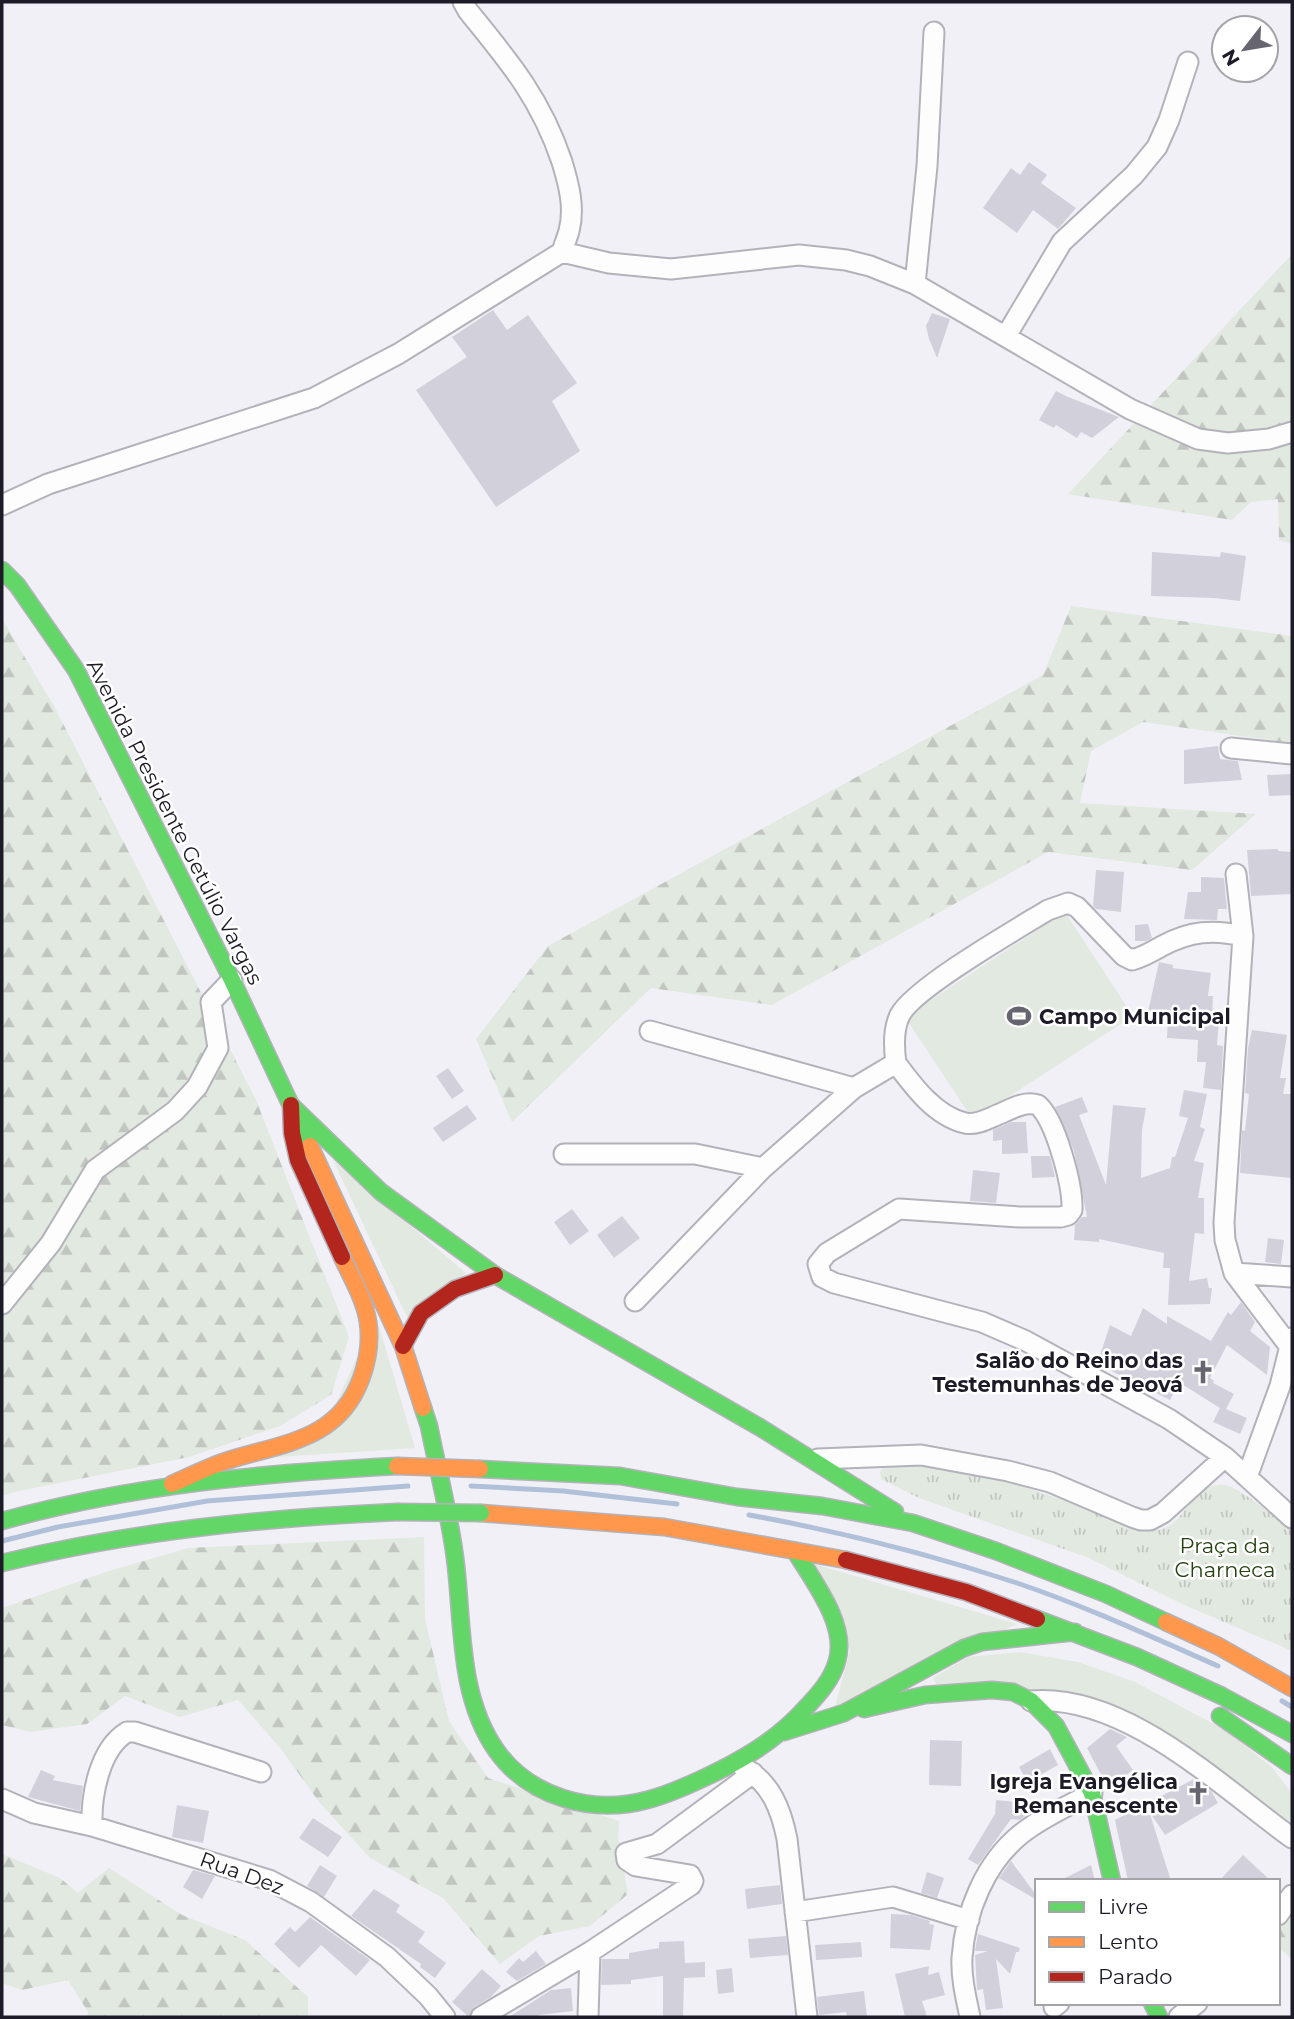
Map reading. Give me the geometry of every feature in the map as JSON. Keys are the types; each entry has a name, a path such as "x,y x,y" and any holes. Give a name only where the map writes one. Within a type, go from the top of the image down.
{"main road":[{"name":"Avenida Presidente Getúlio Vargas","path":"2,570 17,585 76,670 232,980 403,1346 429,1426 454,1552 462,1637 472,1701 497,1751 528,1782 553,1796 597,1805 645,1801 745,1768 783,1732"},
{"path":"291,1105 381,1192 495,1275 761,1428 808,1460 913,1522"},
{"path":"172,1484 222,1462 311,1435 332,1423 355,1396 366,1364 370,1342 368,1319 298,1160 292,1133 291,1105"},
{"path":"403,1346 421,1313 455,1289 495,1275"},
{"path":"2,1521 91,1499 172,1484 340,1468 397,1466 620,1476 913,1522 1106,1594 1251,1663 1292,1688"},
{"path":"2,1563 50,1550 153,1531 282,1516 397,1512 481,1513 664,1527 831,1556 966,1592 1075,1632 1167,1671 1223,1696 1292,1734"},
{"path":"783,1732 828,1681 838,1660 837,1628 830,1608 795,1551"},
{"path":"844,1713 964,1648 982,1642 1075,1632"},
{"path":"1251,1663 1292,1673"},
{"path":"1167,1671 1198,1700 1292,1766"},
{"path":"783,1732 844,1713 925,1695 1005,1691 1031,1701 1056,1726 1092,1793 1112,1879"}],"street":[{"path":"2,505 48,485 314,398 398,354 562,252 572,209 569,186 550,129 514,66 463,2"},
{"path":"915,284 927,166 934,32"},
{"path":"1006,336 1062,242 1134,175 1157,147 1170,120 1188,62"},
{"path":"562,252 609,263 671,269 799,255 846,260 870,266 915,284 1130,409 1198,439 1228,443 1269,439 1292,432"},
{"path":"1231,748 1292,754"},
{"path":"1236,874 1242,936 1225,1240 1234,1273 1291,1343 1280,1386 1247,1477"},
{"path":"1242,936 1222,931 1200,931 1177,938 1132,960 1124,956 1077,908 1068,904 1060,905 1048,910 918,995 900,1015 896,1027 896,1063 918,1092 946,1114 965,1123 986,1120 1027,1104 1033,1103 1042,1108 1072,1191 1072,1210 1061,1217 1020,1217 899,1209 827,1253 818,1264 819,1273 834,1283 982,1322 1026,1341 1168,1419 1225,1457 1292,1518"},
{"path":"2,1304 51,1243 95,1170 175,1111 197,1087 218,1048 211,1002 232,980"},
{"path":"650,1031 854,1088"},
{"path":"635,1301 762,1168 854,1088 896,1063"},
{"path":"564,1154 695,1154 762,1168"},
{"path":"1234,1273 1292,1277"},
{"path":"808,1460 921,1455 1050,1482 1145,1520 1163,1513 1225,1457"},
{"path":"1031,1701 1051,1701 1109,1714 1148,1733 1292,1838"},
{"path":"92,1826 91,1814 102,1765 116,1741 127,1732 135,1732 261,1772"},
{"path":"481,2017 590,1952 691,1885 692,1877 683,1872 636,1866 627,1860 626,1853 657,1844 745,1768 771,1792 781,1814 807,2017"},
{"path":"970,2017 963,1984 962,1957 977,1892 997,1857 1021,1834 1092,1793"},
{"name":"Rua Dez","path":"2,1799 34,1813 92,1826 251,1873 292,1891 387,1957 428,1996 445,2017"},
{"path":"1280,1912 1292,1895"},
{"path":"795,1912 893,1897 969,1920"},
{"path":"587,2017 590,1952"},
{"path":"1179,2017 1194,2005"}],"green space":[{"path":"1292,254 1292,544 1279,540 1278,499 1251,502 1232,520 1068,494"},
{"path":"1071,606 1292,636 1292,743 1143,722 1091,751 1080,803 1256,814 1192,870 1048,852 772,1005 651,988 512,1122 476,1039 548,946 1043,675"},
{"path":"2,619 54,706 256,1100 349,1337 331,1395 280,1426 189,1457 2,1496"},
{"name":"Campo Municipal","path":"1065,912 1133,1016 973,1120 905,1017"},
{"path":"333,1160 466,1273 407,1317"},
{"path":"376,1316 415,1448 263,1458 320,1438"},
{"name":"Praça da Charneca","path":"920,1464 978,1472 1153,1530 1164,1529 1173,1523 1195,1498 1212,1486 1224,1485 1239,1491 1292,1532 1292,1651 1182,1604 1089,1558 919,1498 881,1479 880,1472 886,1465"},
{"path":"424,1537 425,1619 449,1721 488,1778 619,1821 618,1838 628,1894 590,1926 539,1936 500,1964 443,1898 370,1858 319,1802 281,1749 238,1700 180,1717 125,1696 87,1724 30,1732 2,1725 2,1608 109,1571 188,1548"},
{"path":"811,1563 1017,1624 835,1707 850,1650"},
{"path":"1020,1652 1078,1662 1135,1682 1227,1731 1273,1768 1292,1794 1292,1831 1091,1703 938,1688 933,1678 968,1657"},
{"path":"2,1854 60,1878 78,1893 109,1868 182,1915 245,1940 308,1997 308,2017 87,2017 88,2012 68,1980 22,1990 2,1983"},
{"path":"1288,1911 1292,1916 1292,1959 1280,1949 1280,1921"}],"building":[{"path":"1029,162 1047,175 1041,183 1076,208 1058,229 1033,210 1017,233 983,208 1011,168 1020,175"},
{"path":"493,310 507,330 528,315 577,383 552,401 580,451 496,507 416,390 467,357 452,337"},
{"path":"932,313 950,319 937,358 926,326"},
{"path":"1056,391 1119,417 1092,438 1081,432 1077,438 1056,425 1054,428 1039,420"},
{"path":"1152,552 1220,557 1221,552 1246,556 1240,601 1151,596"},
{"path":"1218,746 1220,759 1238,761 1242,780 1184,784 1184,750"},
{"path":"1292,774 1292,795 1269,796 1267,775"},
{"path":"1278,849 1292,852 1292,894 1251,896 1247,850"},
{"path":"1096,870 1124,872 1121,912 1096,909 1093,906"},
{"path":"1201,877 1224,878 1227,909 1218,909 1217,920 1184,919 1188,892 1201,892"},
{"path":"1148,924 1152,938 1135,941 1135,925"},
{"path":"1159,962 1173,965 1173,968 1211,973 1208,996 1213,996 1212,1019 1219,1019 1217,1045 1223,1046 1221,1090 1203,1088 1206,1062 1197,1062 1198,1040 1167,1038 1168,1015 1148,1012"},
{"path":"1252,1030 1287,1035 1280,1078 1286,1078 1283,1094 1292,1094 1292,1178 1240,1173 1242,1130 1245,1131 1249,1094 1245,1093 1248,1048"},
{"path":"448,1068 464,1091 452,1099 436,1076"},
{"path":"1184,1090 1207,1094 1200,1127 1205,1129 1194,1161 1204,1163 1198,1198 1204,1198 1204,1234 1195,1233 1189,1281 1207,1278 1209,1288 1212,1288 1210,1304 1168,1305 1170,1268 1163,1268 1164,1253 1099,1239 1099,1242 1074,1240 1075,1225 1082,1217 1087,1217 1074,1151 1055,1107 1082,1097 1088,1112 1079,1115 1106,1185 1113,1105 1146,1108 1142,1130 1141,1178 1170,1168 1188,1118 1179,1116"},
{"path":"467,1105 477,1119 443,1142 433,1128"},
{"path":"1011,1122 1026,1122 1028,1153 1002,1154 1002,1140 993,1141 993,1130"},
{"path":"1031,1156 1050,1156 1055,1177 1032,1178"},
{"path":"973,1170 1000,1173 996,1203 970,1201"},
{"path":"572,1209 589,1231 570,1245 554,1222"},
{"path":"622,1216 640,1238 614,1258 597,1235"},
{"path":"1268,1238 1284,1240 1281,1264 1265,1262"},
{"path":"1241,1302 1255,1322 1250,1331 1270,1347 1267,1375 1227,1345 1210,1378 1213,1383 1234,1394 1226,1409 1247,1418 1240,1434 1213,1422 1220,1408 1180,1383 1170,1400 1097,1364 1110,1325 1131,1336 1143,1308 1167,1324 1167,1316 1211,1341 1228,1312 1231,1315"},
{"path":"1110,1729 1127,1737 1116,1746 1133,1770 1108,1788 1087,1748"},
{"path":"930,1740 962,1741 961,1786 929,1785"},
{"path":"1050,1749 1058,1765 1028,1782 1019,1767"},
{"path":"41,1770 55,1776 53,1780 83,1786 80,1811 28,1797"},
{"path":"1194,1779 1211,1791 1218,1803 1165,1835 1149,1811 1170,1879 1128,1879 1115,1820"},
{"path":"996,1800 1026,1803 1025,1816 1020,1820 1011,1819 978,1865 968,1859 995,1814"},
{"path":"177,1805 209,1811 203,1843 172,1837"},
{"path":"313,1818 342,1837 328,1857 299,1838"},
{"path":"1243,1855 1269,1879 1221,1879"},
{"path":"1011,1861 1035,1893 1035,1899 999,1878"},
{"path":"320,1865 337,1876 324,1897 307,1886"},
{"path":"1091,1865 1094,1879 1063,1879"},
{"path":"193,1870 215,1876 202,1899 183,1887"},
{"path":"927,1872 944,1878 937,1898 921,1893"},
{"path":"780,1885 782,1904 747,1909 745,1889"},
{"path":"374,1889 400,1905 396,1912 425,1932 418,1942 446,1963 435,1978 420,1967 421,1964 351,1916"},
{"path":"891,1914 911,1915 930,1921 929,1924 934,1925 930,1950 890,1948"},
{"path":"310,1917 370,1960 356,1976 321,1945 299,1968 274,1944 290,1927 295,1932"},
{"path":"978,1934 1020,1948 1019,1952 1016,1952 1010,1974 996,1959 1003,2008 986,2010 983,1989 977,1990 975,1955 988,1951 975,1951"},
{"path":"786,1936 788,1955 750,1958 748,1939"},
{"path":"684,1941 685,1963 705,1962 705,1977 684,1978 683,2017 663,2017 663,1976 631,1980 631,1984 601,1985 602,1959 629,1959 629,1953 659,1948 659,1942"},
{"path":"861,1942 862,1957 816,1960 815,1945"},
{"path":"536,1951 546,1964 517,1981 506,1972 519,1958 523,1962"},
{"path":"929,1966 928,1975 939,1972 945,1995 922,2001 927,2017 905,2017 895,1974"},
{"path":"732,1968 734,1992 718,1994 716,1970"},
{"path":"482,1969 501,1986 491,1997 474,2007 469,2017 452,2002"},
{"path":"571,1988 573,2011 536,2017 509,2017 551,1990"},
{"path":"864,1991 867,2017 847,2017 846,2012 819,2015 817,1997"}],"waterway":[{"path":"2,1541 58,1527 207,1501 408,1486"},
{"path":"471,1486 563,1491 677,1504"},
{"path":"749,1515 884,1544 1017,1583 1093,1612 1218,1666"},
{"path":"1282,1701 1292,1707"}],"traffic: fast":[{"path":"2,570 17,585 76,670 232,980 310,1146"},
{"path":"291,1105 381,1192 495,1275 761,1428 895,1512"},
{"path":"423,1408 451,1531 465,1661 475,1708 496,1750 510,1766 526,1780 563,1798 605,1805 626,1804 669,1793 744,1757 768,1742 801,1713 831,1675 839,1647 838,1633 827,1604 795,1551"},
{"path":"2,1521 100,1498 198,1483 297,1472 397,1466"},
{"path":"480,1469 620,1476 737,1497 822,1506 913,1523 996,1551 1106,1594 1166,1622"},
{"path":"2,1563 149,1534 247,1522 397,1512"},
{"path":"397,1512 481,1513"},
{"path":"1037,1619 1137,1657 1222,1696 1292,1734"},
{"path":"784,1732 844,1713 964,1648 982,1642 1075,1632"},
{"path":"864,1709 925,1695 992,1690 1013,1692 1031,1701 1056,1726 1092,1793 1112,1879"},
{"path":"1220,1716 1292,1766"},
{"path":"1153,2005 1159,2017"}],"traffic: slow":[{"path":"310,1146 403,1346 423,1408"},
{"path":"172,1484 219,1463 306,1436 323,1427 351,1400 365,1365 369,1329 364,1305 342,1257"},
{"path":"397,1466 480,1469"},
{"path":"481,1513 664,1527 846,1560"},
{"path":"1166,1622 1218,1646 1292,1688"}],"traffic: jam":[{"path":"291,1105 292,1133 298,1160 342,1257"},
{"path":"403,1346 421,1313 455,1289 495,1275"},
{"path":"846,1560 966,1592 1037,1619"}],"place":[{"name":"Campo Municipal","path":"1019,1016"},
{"name":"Salão do Reino das Testemunhas de Jeová","path":"1203,1372"},
{"name":"Igreja Evangélica Remanescente","path":"1198,1793"}]}
